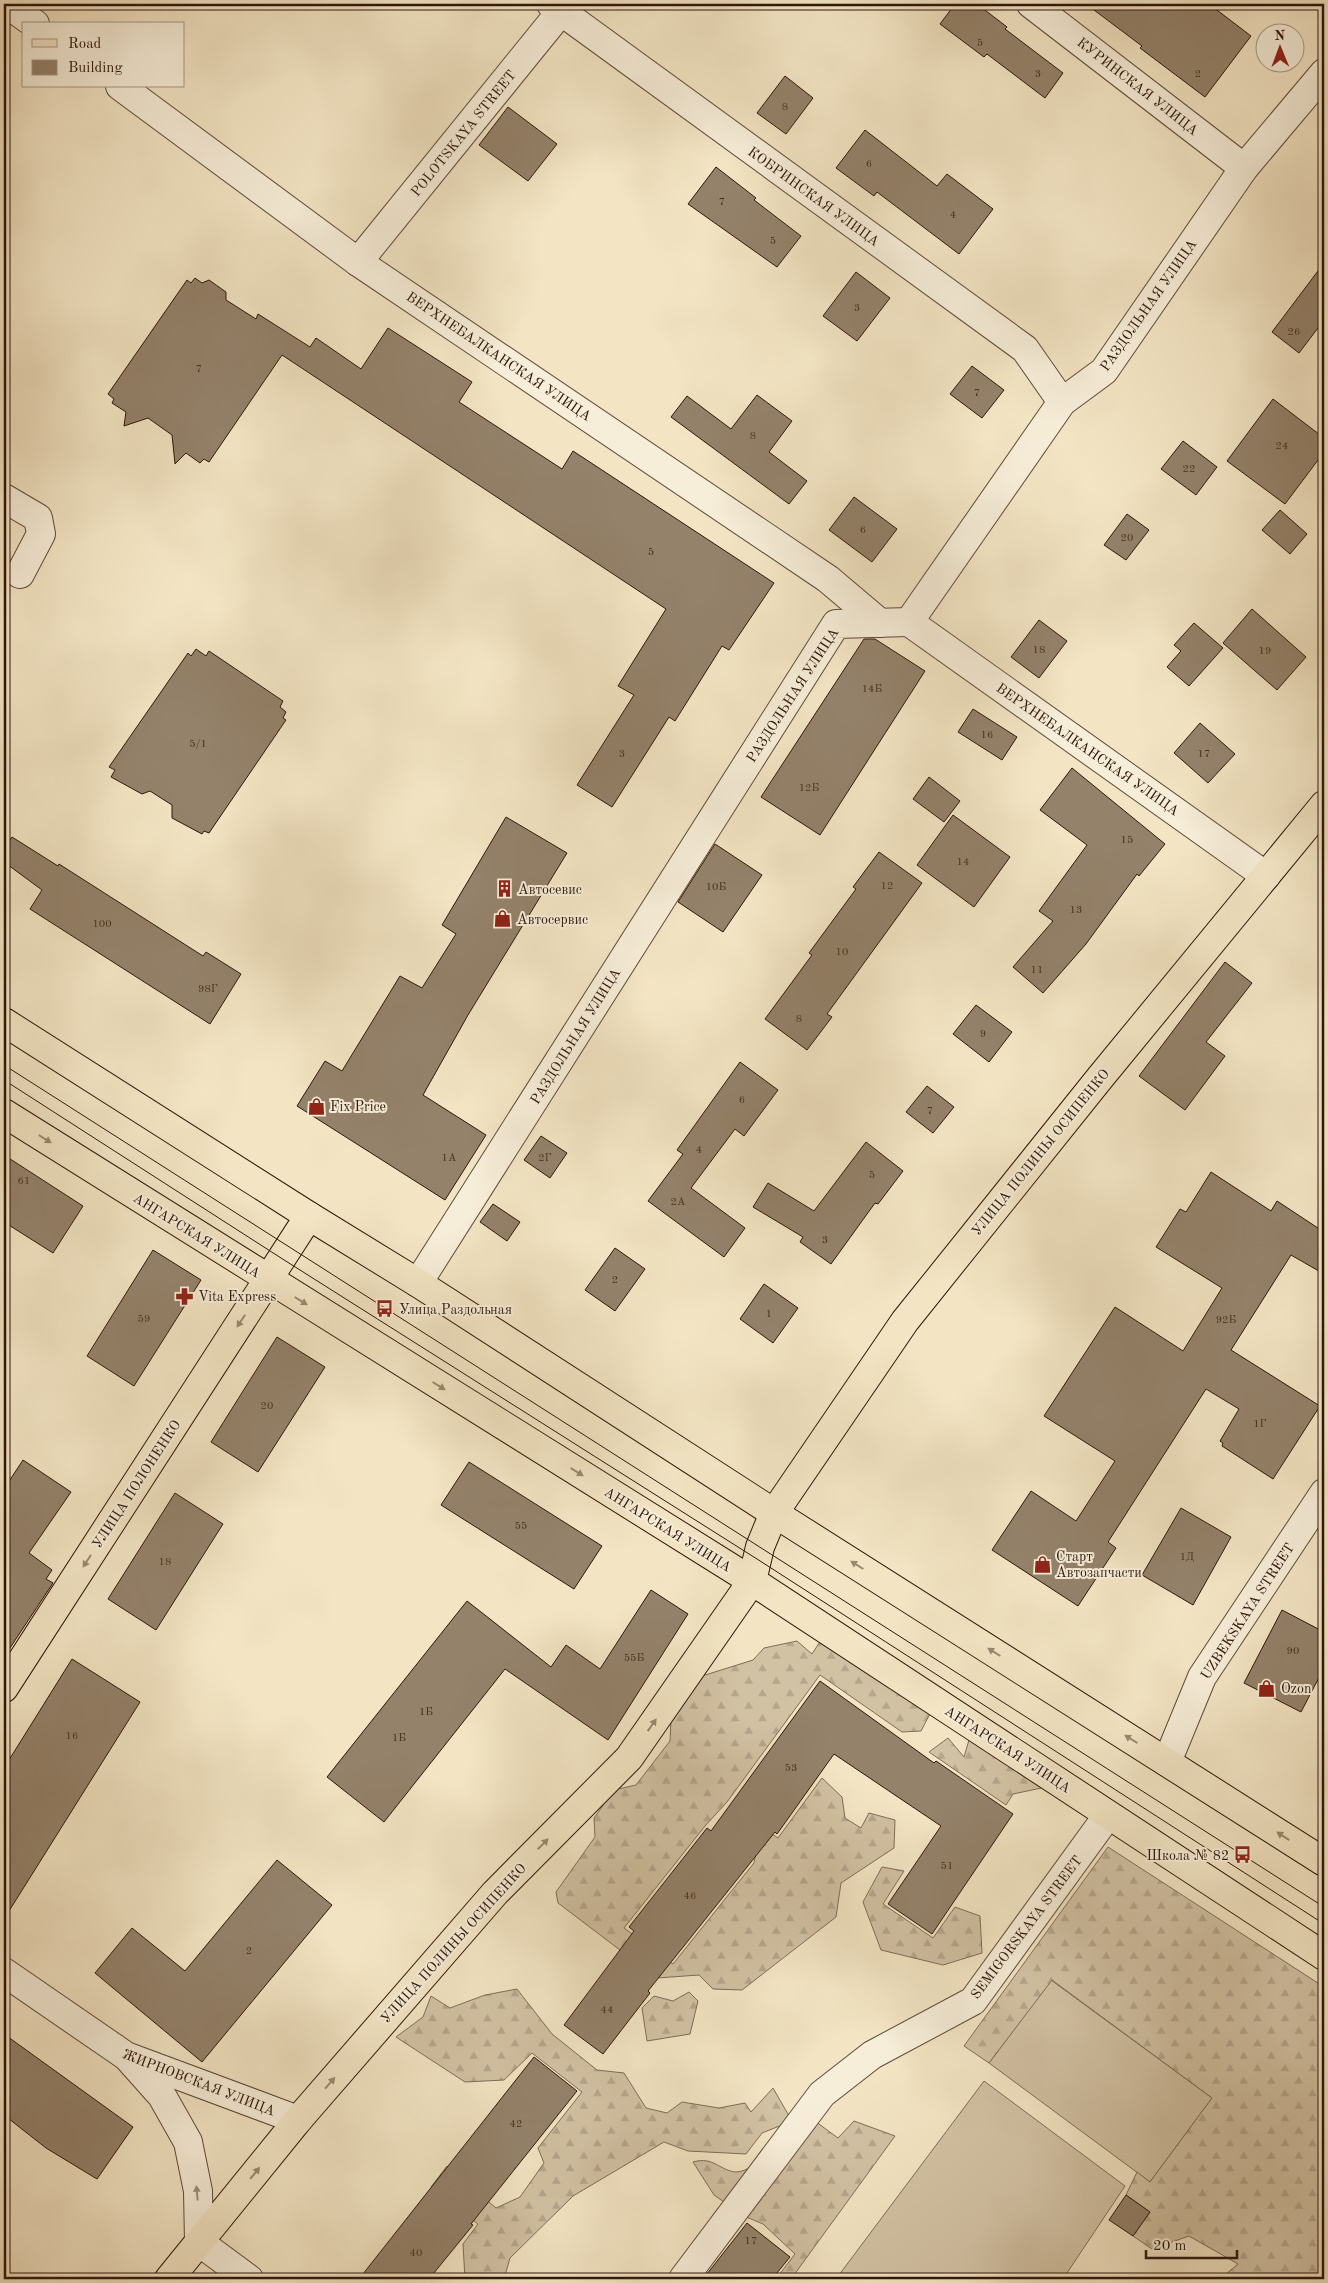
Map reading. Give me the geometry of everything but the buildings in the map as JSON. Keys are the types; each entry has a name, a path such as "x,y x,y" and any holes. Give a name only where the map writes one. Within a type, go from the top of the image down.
{"main road":[{"name":"УЛИЦА ПОЛИНЫ ОСИПЕНКО","path":"170,2279 298,2120 494,1893 629,1758 752,1581 760,1547 774,1513 905,1321 1099,1079 1324,805"},
{"path":"4,1022 418,1283 774,1513 1324,1862"},
{"name":"АНГАРСКАЯ УЛИЦА","path":"4,1113 267,1280 752,1581 1324,1956"},
{"name":"УЛИЦА ПОЛОНЕНКО","path":"4,1688 309,1216"}],"street":[{"path":"7,4 32,22"},
{"name":"КУРИНСКАЯ УЛИЦА","path":"1031,4 1244,168"},
{"name":"POLOTSKAYA STREET","path":"358,262 559,6"},
{"name":"КОБРИНСКАЯ УЛИЦА","path":"559,6 1024,349 1062,402"},
{"name":"РАЗДОЛЬНАЯ УЛИЦА","path":"418,1283 836,624 909,622 1062,402 1104,371 1244,168 1324,73"},
{"name":"ВЕРХНЕБАЛКАНСКАЯ УЛИЦА","path":"123,88 358,262 828,579 880,623"},
{"path":"4,498 38,518 41,534 20,574"},
{"name":"ВЕРХНЕБАЛКАНСКАЯ УЛИЦА","path":"909,622 1266,876"},
{"name":"UZBEKSKAYA STREET","path":"1167,1762 1202,1677 1324,1493"},
{"name":"SEMIGORSKAYA STREET","path":"683,2279 822,2094 872,2055 973,2001 1108,1815"},
{"name":"ЖИРНОВСКАЯ УЛИЦА","path":"4,1972 126,2056 298,2120"},
{"path":"126,2056 162,2096 188,2142 198,2191 199,2242 249,2279"}],"green space":[{"path":"823,1637 934,1706 921,1731 902,1732 820,1675 727,1802 705,1826 624,1928 673,1964 754,1863 760,1832 769,1832 778,1838 822,1778 842,1797 845,1818 861,1828 869,1813 895,1820 894,1848 841,1883 836,1917 742,1990 713,1989 699,1975 657,1978 558,1903 556,1892 595,1837 594,1818 614,1790 636,1785 670,1741 671,1719 702,1676 753,1660 764,1648 797,1641 812,1654"},
{"path":"971,1733 1051,1786 1013,1794 1006,1805 929,1752 948,1738 964,1757"},
{"path":"1108,1847 1324,1987 1324,2279 1220,2279 1238,2264 1189,2236 1152,2249 1133,2236 1150,2212 1126,2195 1137,2172 1150,2182 1212,2098 1052,1980 989,2063 964,2046"},
{"path":"882,1867 904,1871 883,1904 933,1938 955,1907 980,1916 982,1953 943,1965 881,1950 863,1902"},
{"path":"1051,1980 1212,2098 1150,2182 989,2063"},
{"path":"517,1989 552,2034 597,2070 624,2073 646,2108 667,2113 682,2102 719,2108 745,2103 751,2112 773,2088 792,2121 762,2133 746,2154 688,2151 664,2142 573,2196 510,2258 504,2279 465,2279 463,2244 478,2224 431,2187 447,2166 496,2208 520,2197 544,2163 538,2148 582,2092 532,2053 504,2080 465,2082 396,2037 423,2017 431,1996 450,2008 485,1995"},
{"path":"689,1992 698,2001 690,2034 647,2041 642,2008 654,1996 673,2001"},
{"path":"984,2081 1125,2186 1063,2279 836,2279"},
{"path":"808,2116 838,2138 854,2121 895,2136 791,2279 776,2279 795,2254 763,2224 744,2216 714,2195 693,2162 712,2162 736,2172 745,2170 764,2158"}],"tram line":[{"path":"4,1065 1324,1907"},
{"path":"4,1080 281,1258 757,1559 1324,1924"}],"place":[{"name":"Автосевис","path":"504,889"},
{"name":"Автосервис","path":"503,919"},
{"name":"Fix Price","path":"316,1106"},
{"name":"Vita Express","path":"184,1296"},
{"name":"Улица Раздольная","path":"385,1309"},
{"name":"Старт Автозапчасти","path":"1042,1564"},
{"name":"Ozon","path":"1267,1688"},
{"name":"Школа № 82","path":"1243,1855"}]}
